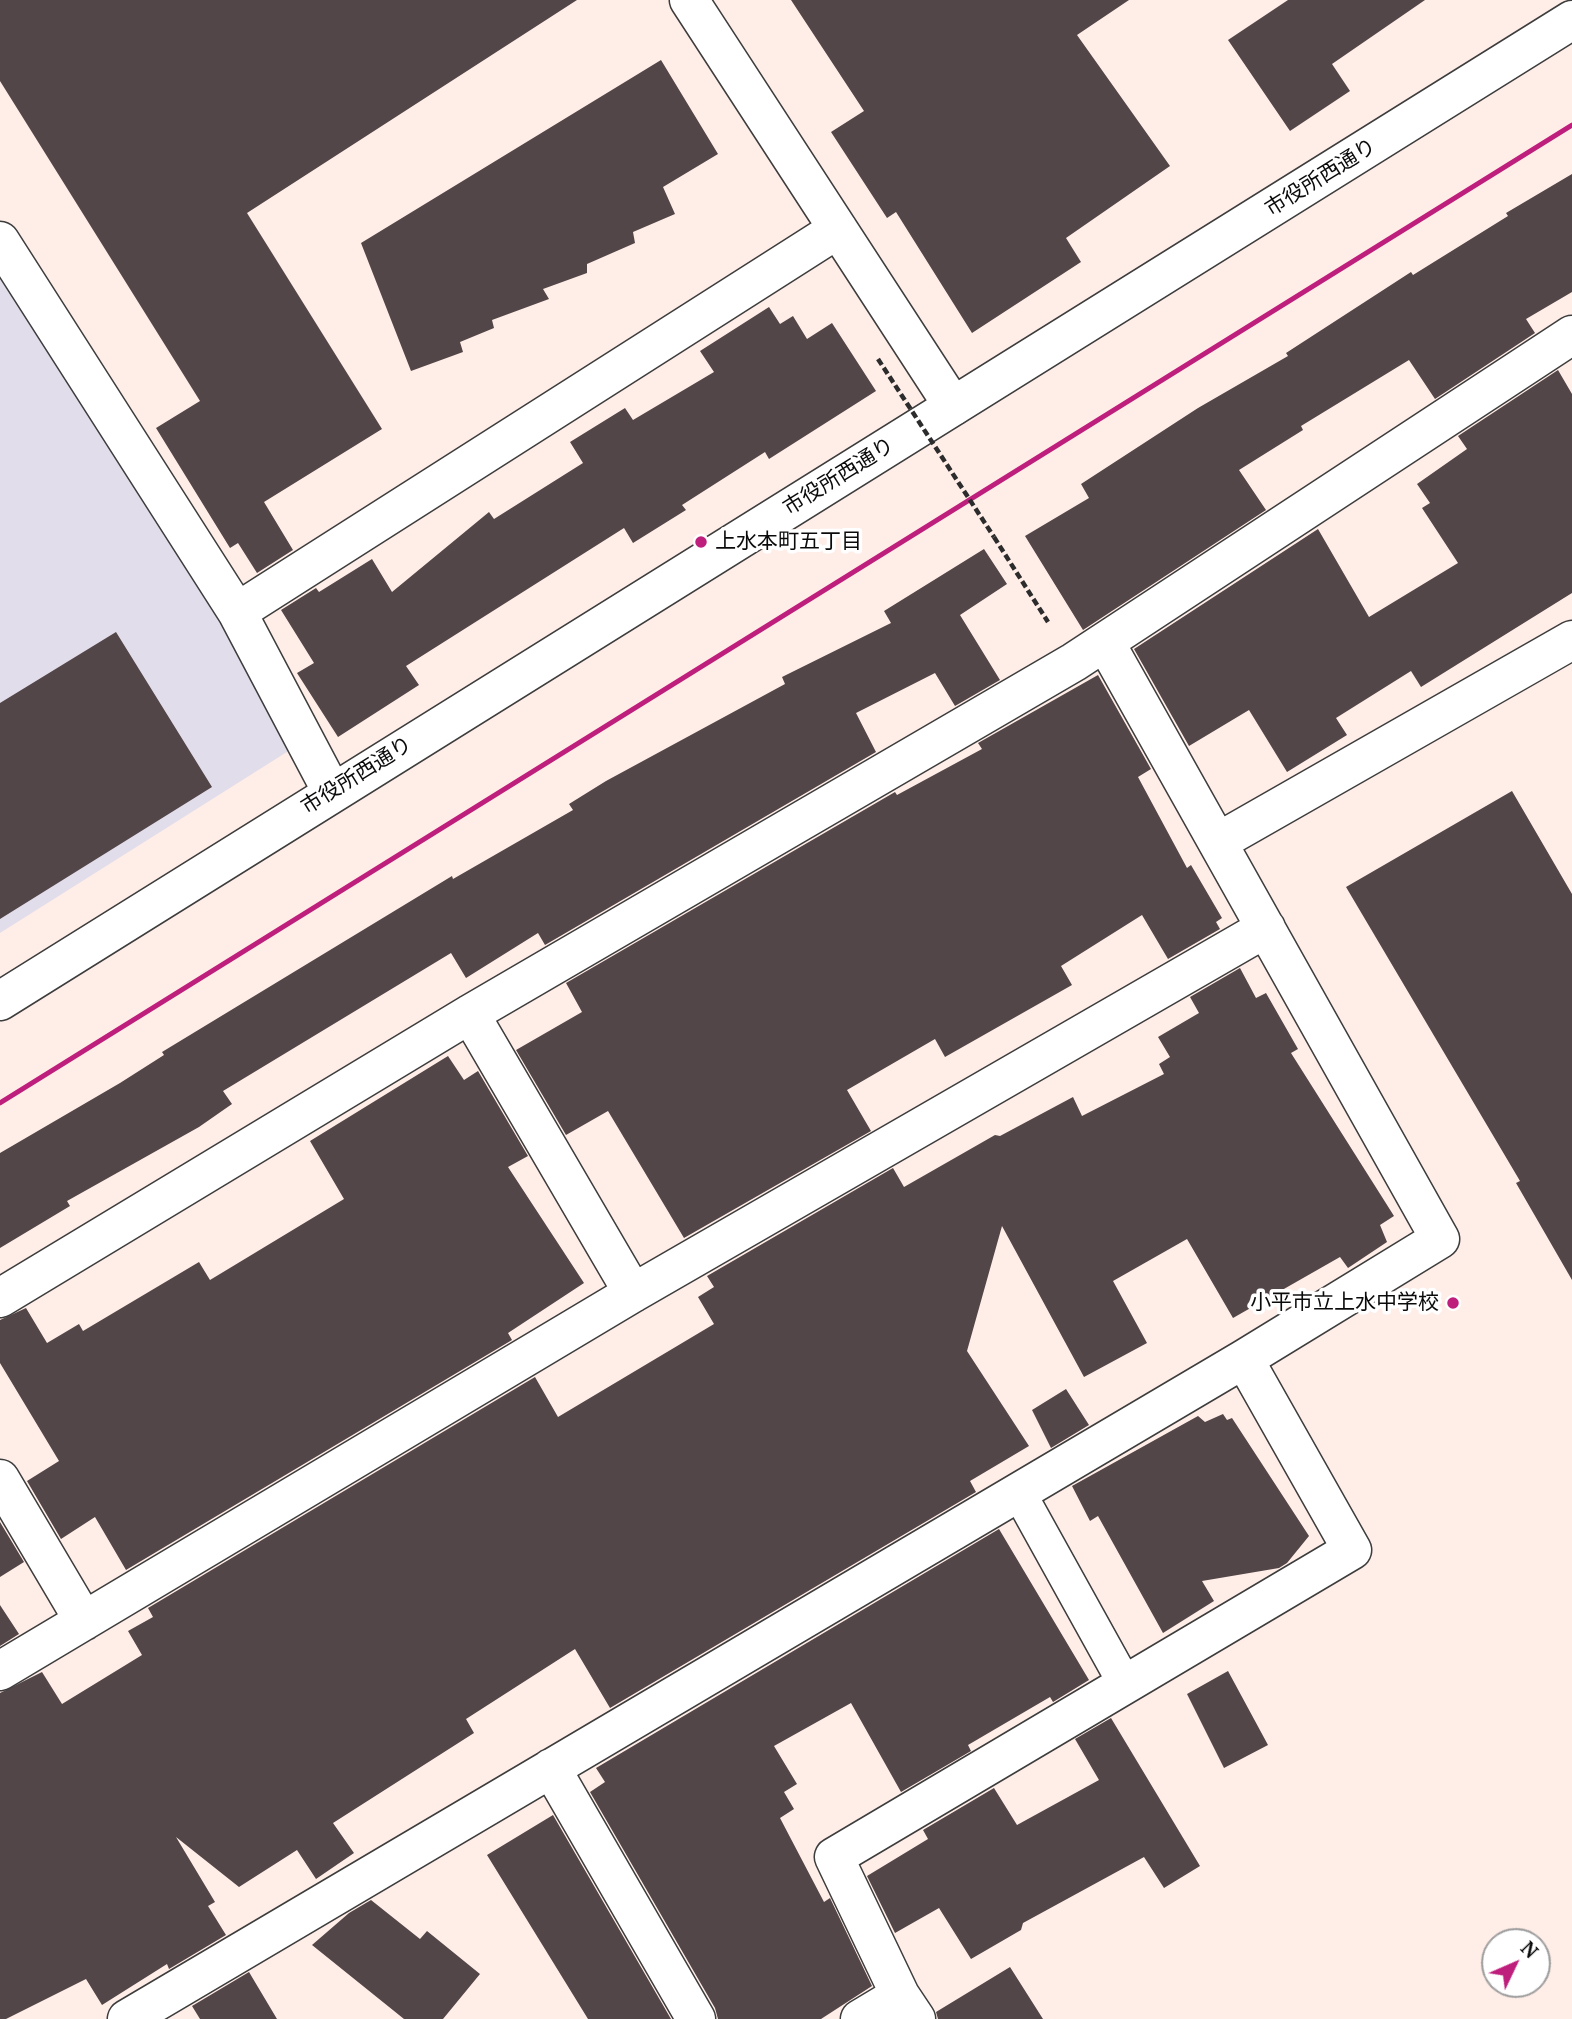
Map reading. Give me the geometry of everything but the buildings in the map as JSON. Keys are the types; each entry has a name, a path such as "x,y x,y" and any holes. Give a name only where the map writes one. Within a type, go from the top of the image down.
{"street":[{"path":"689,0 953,406"},
{"name":"市役所西通り","path":"0,1001 1572,20"},
{"path":"237,612 838,229"},
{"path":"0,241 237,612 332,792"},
{"path":"0,1298 470,1014 1074,662 1572,335"},
{"path":"1218,842 1572,640"},
{"path":"127,2019 1244,1359 1440,1239 1105,642"},
{"path":"0,1671 633,1293 1266,928"},
{"path":"470,1014 633,1293"},
{"path":"860,2019 908,2007 834,1857 1352,1550 1244,1359"},
{"path":"0,1479 84,1621"},
{"path":"551,1768 696,2019"}],"lane":[{"path":"1018,1491 1125,1684"}],"path":[{"path":"878,359 1074,662"}],"shaded area":[{"path":"0,271 298,745 0,933"}],"railway":[{"path":"0,1103 1572,125"}],"place":[{"name":"上水本町五丁目","path":"701,542"},
{"name":"小平市立上水中学校","path":"1453,1303"}]}
